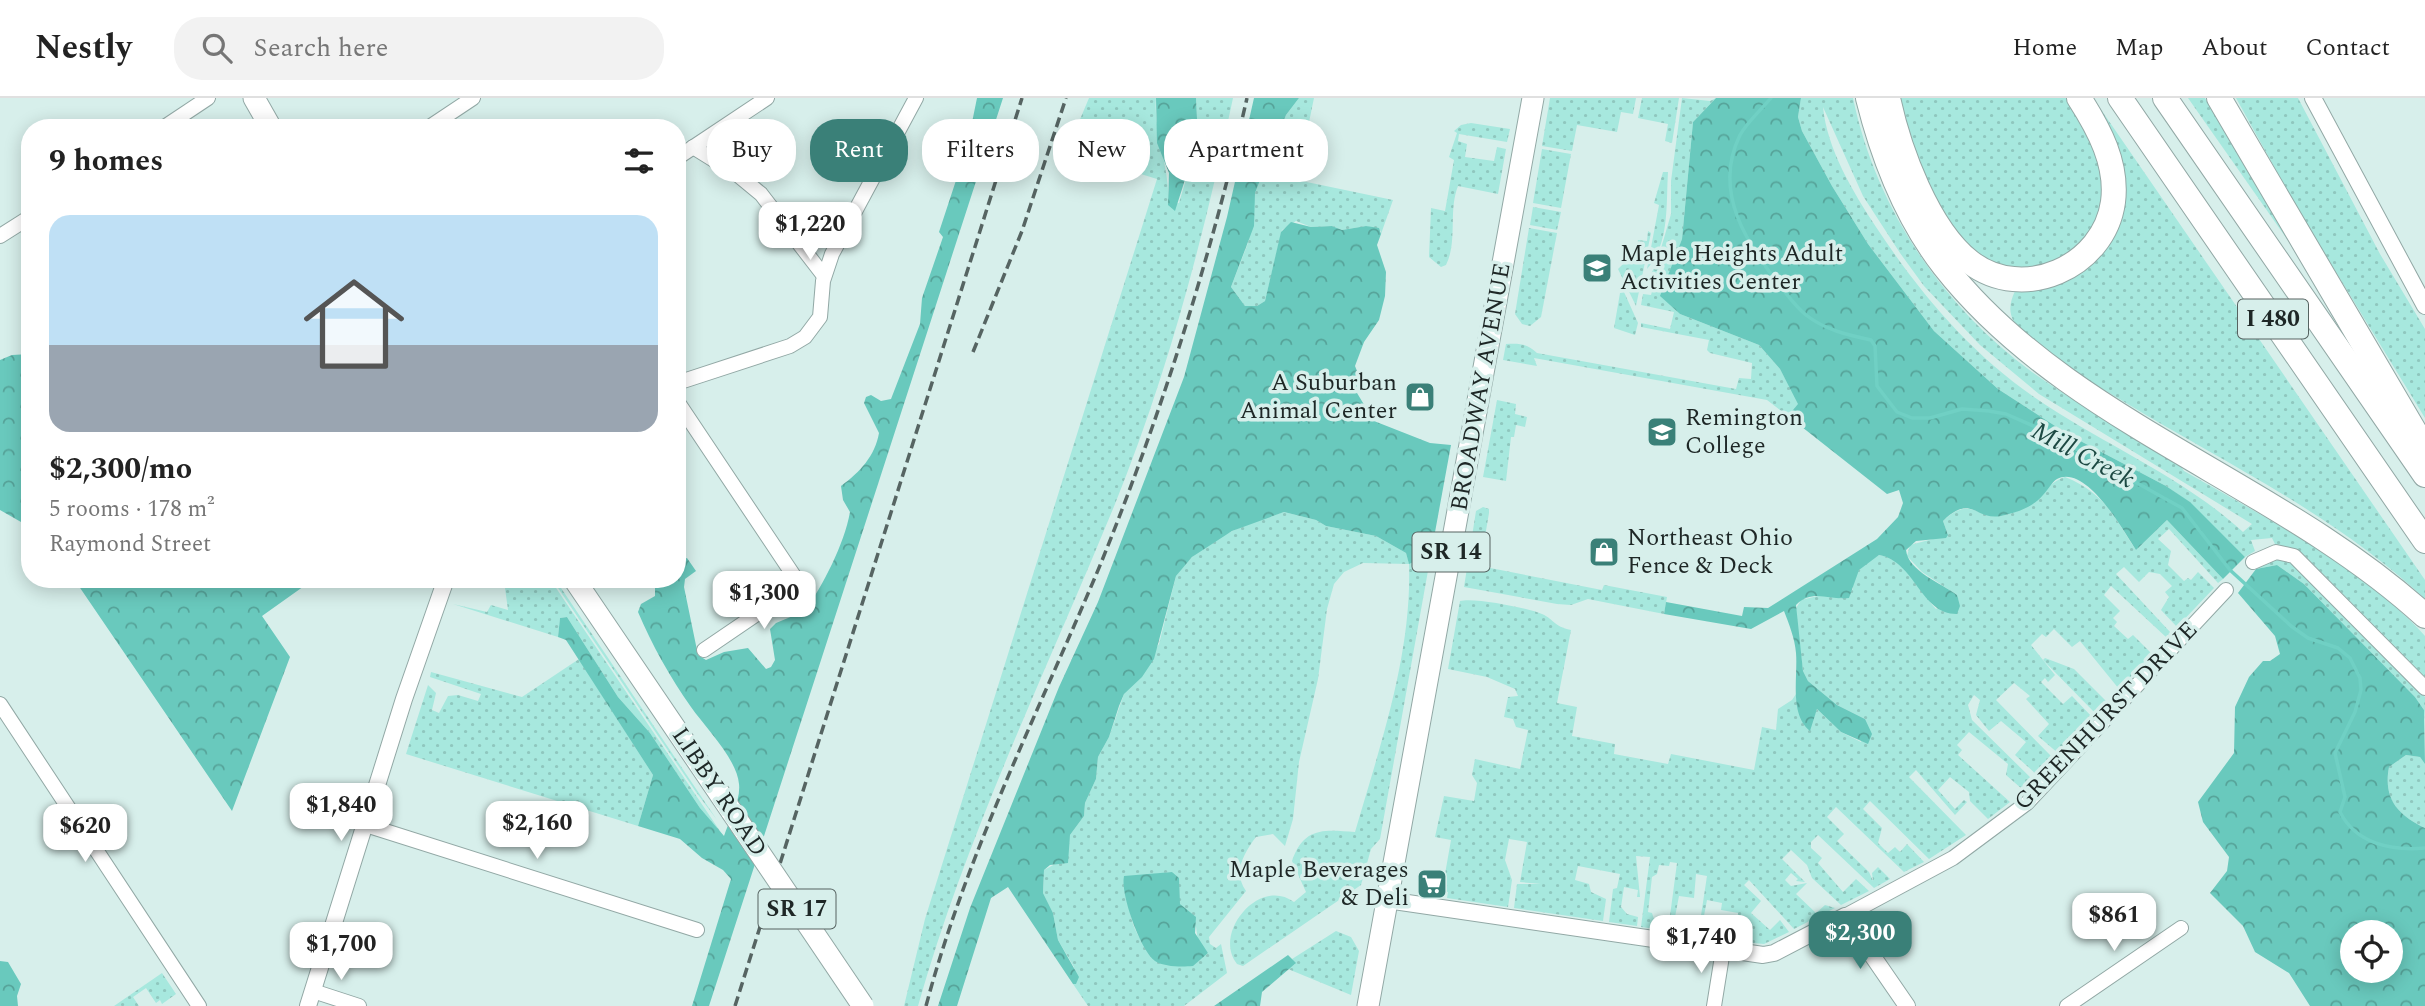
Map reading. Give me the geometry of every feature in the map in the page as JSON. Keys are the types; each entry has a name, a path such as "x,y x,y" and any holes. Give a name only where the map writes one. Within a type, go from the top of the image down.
{"highway":[{"path":"1868,98 1880,144 1918,227 1942,264 2001,328 2085,391 2317,531 2397,590 2425,616"},
{"path":"1888,98 1914,176 1952,243 1983,270 2006,278 2027,279 2053,275 2082,258 2099,239 2111,211 2114,187 2107,151 2079,98"},
{"name":"I 480","path":"2120,98 2425,541"},
{"name":"I 480","path":"2165,98 2425,475"},
{"path":"2219,98 2425,449"}],"main road":[{"path":"254,98 266,119"},
{"name":"BROADWAY AVENUE","path":"1368,1006 1533,98"},
{"name":"LIBBY ROAD","path":"580,588 863,1006"}],"street":[{"path":"176,119 208,98"},
{"path":"441,119 472,98"},
{"path":"686,152 767,98"},
{"path":"686,380 790,346 805,337 820,317 824,276 844,230 916,98"},
{"path":"2313,98 2425,306"},
{"path":"693,147 738,175 761,194 824,276"},
{"path":"0,236 21,223"},
{"path":"686,414 798,582 795,588 704,650"},
{"path":"2253,562 2276,552 2294,556 2425,688"},
{"path":"359,1006 310,999 404,699 443,588"},
{"name":"GREENHURST DRIVE","path":"1387,900 1723,950 1769,954 1954,858 2027,803 2225,590"},
{"path":"0,704 199,1006"},
{"path":"366,825 697,930"},
{"path":"1845,916 1907,1006"},
{"path":"2067,1006 2181,928"},
{"path":"1714,1006 1723,950"}],"green space":[{"path":"977,98 1003,98 996,119 973,119"},
{"path":"1089,98 1156,98 1168,205 1179,203 1185,182 1214,182 1183,304 1134,455 984,815 960,878 918,1006 904,1006 925,919 1157,179 1150,177 1150,119 1080,119"},
{"path":"1156,98 1196,98 1197,119 1164,119 1164,160 1157,143"},
{"path":"1196,98 1233,98 1228,119 1197,119"},
{"path":"1254,98 1299,98 1284,119 1249,119"},
{"path":"1299,98 1314,98 1310,119 1284,119"},
{"path":"1550,98 1636,98 1633,114 1621,112 1617,132 1577,125 1572,151 1542,146"},
{"path":"1642,98 1679,98 1672,143 1665,141 1668,124 1638,118"},
{"path":"1682,98 1710,101 1716,98 1693,122 1682,239 1661,296 1680,314 1759,345 1780,369 1799,404 1788,416 1767,400 1534,358 1537,366 1503,360 1506,344 1515,344 1527,346 1537,353 1736,389 1739,378 1751,379 1752,363 1710,353 1707,350 1709,340 1641,327 1641,323 1670,329 1674,312 1641,305 1643,294 1651,295 1653,288 1645,286 1657,262 1671,214 1671,181"},
{"path":"1716,98 1801,98 1798,117 1802,131 1832,186 1868,244 1934,331 1998,389 2069,435 2166,486 2190,502 2245,557 2223,579 2167,520 2136,550 2114,516 2092,490 2069,477 2057,479 2034,503 2012,513 1992,517 1967,508 1961,509 1943,521 1948,535 1946,538 1916,541 1906,550 1908,557 1919,570 1957,595 1960,606 1957,614 1934,606 1902,567 1879,555 1859,570 1849,598 1815,596 1796,605 1803,671 1808,681 1837,705 1865,719 1872,734 1868,744 1841,732 1817,709 1810,731 1803,724 1797,705 1795,648 1784,611 1751,629 1664,614 1666,602 1742,616 1744,607 1768,608 1877,539 1898,517 1903,503 1899,490 1887,494 1788,416 1798,404 1780,369 1759,345 1680,314 1660,296 1682,239 1693,122"},
{"path":"1801,98 1853,98 1878,178 1896,216 1917,252 1969,317 1999,346 2049,384 2177,461 2184,471 2311,545 2373,589 2425,636 2425,677 2302,553 2275,544 2272,538 2251,540 2255,551 2245,557 2189,502 2166,486 2069,435 1998,389 1934,331 1868,244 1832,186 1802,131 1798,117","holes":["1823,107 1863,196 1924,286 1980,345 2039,394 2252,524 2243,532 2168,477 2034,397 1967,341 1910,275 1876,227 1842,170 1825,123"]},
{"path":"1898,98 2066,98 2090,139 2100,169 2102,200 2097,222 2091,232 2052,264 2034,269 2007,267 1972,249 1953,230 1935,200"},
{"path":"2093,98 2425,580 2425,599 2356,542 2319,517 2082,377 2034,343 2014,322 2010,307 2015,291 2107,241"},
{"path":"2188,98 2205,98 2294,249"},
{"path":"2236,98 2298,98 2380,254 2425,329 2425,418 2298,210"},
{"path":"1471,123 1510,129 1507,142 1459,134 1458,141 1467,144 1465,157 1494,161 1497,147 1506,149 1498,194 1458,186 1450,256 1446,265 1441,267 1429,257 1431,208 1445,211 1454,160 1449,157 1457,133 1454,131 1461,125"},
{"path":"1542,149 1571,154 1561,208 1533,203"},
{"path":"1663,172 1668,172 1665,223 1660,248 1647,269 1659,205 1654,203"},
{"path":"955,182 976,182 709,1006 692,1006 731,879 723,870 702,858 680,839 638,826 653,775 566,640 558,637 560,618 567,617 618,697 650,733 700,808 724,836 738,797 737,774 727,754 691,707 669,672 638,612 641,604 655,596 655,588 684,588 698,655 706,660 724,652 748,648 766,669 771,667 775,660 770,629 776,623 805,611 838,551 850,512 843,500 841,486 866,463 879,433 864,403 866,397 871,395 881,401 891,399 920,324 922,298 943,237 939,232"},
{"path":"1169,182 1184,182 1175,211 1168,205"},
{"path":"1235,182 1259,182 1255,193 1254,226 1231,287 1245,306 1257,306 1265,301 1281,232 1291,222 1311,227 1332,226 1342,230 1366,226 1379,228 1381,234 1377,245 1386,272 1385,296 1379,320 1364,342 1355,366 1359,376 1357,393 1374,421 1430,443 1451,445 1431,554 1409,564 1406,553 1376,536 1326,526 1316,520 1284,512 1232,531 1192,557 1176,576 1154,659 1142,677 1124,694 1109,737 1098,757 1096,779 1085,803 1084,816 1070,835 1068,863 1050,865 1044,870 1043,893 1053,913 1058,940 1079,977 1076,984 1073,984 1008,887 991,898 957,1006 938,1006 970,908 1059,687 1098,602 1184,377"},
{"path":"1259,182 1307,182 1393,200 1381,234 1381,231 1366,226 1342,230 1332,226 1311,227 1296,221 1282,230 1265,301 1257,306 1245,306 1231,287 1248,243 1255,193"},
{"path":"1533,207 1561,212 1557,230 1530,225"},
{"path":"1529,228 1557,233 1541,317 1530,326 1522,324 1515,314"},
{"path":"1648,231 1651,233 1636,306 1618,269 1623,264 1633,264 1638,240 1647,241"},
{"path":"1624,292 1638,323 1635,335 1614,328 1620,293"},
{"path":"21,354 21,522 0,510 0,360"},
{"path":"1497,400 1516,404 1515,414 1527,417 1525,427 1516,425 1514,437 1511,437 1506,481 1483,477"},
{"path":"2065,477 2079,483 2099,498 2136,550 2167,520 2223,579 2218,583 2169,529 2158,539 2171,551 2168,565 2184,581 2188,578 2191,580 2198,572 2214,588 2177,627 2161,610 2169,597 2165,592 2172,586 2160,574 2149,572 2139,582 2124,567 2116,574 2171,633 2167,638 2111,586 2104,595 2120,611 2113,618 2117,622 2114,626 2128,639 2133,635 2152,654 2119,689 2080,641 2072,647 2054,629 2046,637 2042,634 2031,645 2055,675 2048,682 2045,678 2041,682 2063,704 2072,696 2093,718 2059,754 2038,736 2049,724 2026,699 2030,696 2014,683 1996,700 2053,759 2038,776 2015,755 2026,742 2001,721 1989,731 1976,715 1980,700 1974,695 1968,705 1972,720 2034,781 2025,790 2022,789 2006,775 2008,764 1969,732 1957,745 1962,750 1958,755 2010,802 1988,819 1970,801 1969,792 1950,777 1938,790 1955,809 1964,800 1967,802 1955,815 1916,770 1909,777 1966,835 1929,859 1870,801 1863,809 1882,828 1878,843 1888,853 1895,847 1900,852 1907,844 1924,862 1904,872 1836,807 1827,817 1844,834 1837,841 1869,872 1873,881 1872,873 1878,867 1890,879 1874,888 1818,835 1811,842 1811,848 1822,858 1818,863 1843,892 1856,879 1869,891 1841,905 1812,878 1807,865 1791,850 1782,859 1805,882 1796,881 1798,879 1791,873 1785,880 1791,886 1807,883 1796,894 1816,913 1825,905 1835,908 1794,929 1749,880 1744,885 1761,901 1751,913 1770,930 1780,920 1789,932 1764,944 1734,941 1738,913 1721,910 1722,903 1707,900 1703,921 1708,922 1707,937 1698,935 1707,876 1696,874 1694,898 1679,896 1675,917 1693,927 1692,935 1668,931 1677,863 1670,862 1669,866 1659,865 1657,874 1652,877 1648,912 1652,913 1654,919 1664,922 1663,930 1641,927 1650,857 1636,856 1640,897 1637,897 1638,890 1624,887 1621,907 1627,914 1638,917 1637,926 1609,922 1613,889 1617,888 1620,874 1578,866 1575,880 1589,884 1591,892 1606,899 1603,921 1514,908 1517,884 1541,884 1520,882 1527,842 1509,839 1505,860 1512,880 1508,907 1447,898 1448,892 1442,891 1451,840 1435,837 1444,796 1474,801 1477,783 1472,775 1475,759 1520,769 1528,730 1516,727 1513,719 1504,717 1508,697 1518,696 1515,689 1487,677 1448,669 1460,601 1488,602 1525,609 1542,614 1561,627 1571,630 1557,703 1577,707 1572,736 1615,744 1614,754 1668,764 1671,754 1754,770 1762,727 1776,730 1778,709 1796,694 1798,708 1812,722 1817,709 1841,732 1861,742 1865,719 1837,705 1808,681 1803,671 1795,610 1801,600 1826,594 1842,599 1853,589 1860,568 1879,555 1905,569 1936,609 1957,595 1922,572 1907,556 1910,545 1948,535 1943,521 1961,510 1974,510 1995,516 2016,512 2051,484"},
{"path":"1483,507 1489,509 1489,513 1480,566 1602,590 1604,585 1667,597 1664,614 1588,599 1571,605 1557,604 1464,587 1476,511"},
{"path":"1284,512 1316,520 1326,526 1376,536 1406,553 1409,563 1431,554 1380,839 1371,849 1361,885 1243,966 1237,964 1231,951 1231,938 1235,924 1243,912 1254,902 1267,896 1281,896 1294,902 1306,892 1292,861 1303,841 1325,831 1355,832 1400,666 1409,598 1409,564 1363,563 1344,572 1334,584 1327,609 1318,679 1299,762 1293,819 1285,846 1273,834 1256,837 1241,864 1240,877 1246,891 1209,937 1210,944 1216,948 1221,944 1227,973 1184,1006 1088,1006 1073,984 1076,983 1074,967 1058,940 1053,913 1043,893 1044,870 1068,857 1070,835 1084,816 1085,803 1096,779 1098,757 1109,737 1124,694 1159,644 1176,576 1186,563 1210,543","holes":["1172,872 1179,888 1177,894 1180,904 1196,927 1198,941 1208,953 1192,966 1175,965 1149,950 1133,925 1130,909 1131,877"]},
{"path":"686,558 696,571 686,578"},
{"path":"2274,558 2285,559 2299,569 2425,697 2425,720 2424,710 2415,697 2304,584 2277,565 2256,569"},
{"path":"2277,565 2304,584 2415,697 2424,710 2425,764 2420,757 2406,755 2389,767 2388,788 2400,811 2425,828 2425,1006 2310,1006 2289,973 2255,952 2243,926 2210,893 2227,871 2229,857 2203,822 2198,802 2234,753 2235,707 2249,677 2263,661 2270,661 2280,654 2275,636 2238,593 2256,569"},
{"path":"80,588 301,588 262,616 290,657 232,811"},
{"path":"505,588 556,588 724,837 700,808 650,733 618,697 567,617 560,618 558,637 453,604 487,612 491,605 508,610"},
{"path":"558,588 561,588 717,820"},
{"path":"2045,658 2074,669 2107,702 2096,714 2043,660"},
{"path":"579,659 653,775 638,826 406,754 428,685 436,693 432,710 439,713 448,696 458,695 478,701 481,694 430,677 431,672 522,697"},
{"path":"2406,755 2420,757 2425,764 2425,828 2400,812 2388,789 2389,767"},
{"path":"1172,872 1179,878 1180,904 1196,917 1195,933 1208,953 1193,966 1159,963 1149,955 1138,934 1125,895 1124,876"},
{"path":"1336,931 1351,937 1359,951 1351,995 1288,969 1295,964 1292,959"},
{"path":"1288,955 1296,963 1262,992 1260,1006 1214,1006"},
{"path":"0,961 8,962 21,984 17,996 18,1006 0,1006"},
{"path":"162,973 176,994 162,1004 160,1000 156,1003 146,988 133,997 139,1006 114,1006"}],"waterway":[{"name":"Mill Creek","path":"1771,98 1740,135 1732,156 1732,197 1737,216 1756,253 1796,305 1821,325 1871,340 1875,346 1877,386 1897,412 1912,418 1930,418 1962,409 2006,414 2038,428 2182,508 2230,570 2291,626 2308,638 2338,648 2350,658 2360,678 2361,690 2355,712 2335,753 2345,797 2340,812 2355,832 2376,843 2400,848 2425,848"}],"railway":[{"path":"735,1006 1022,98"},
{"path":"973,352 1022,231 1066,98"},
{"path":"926,1006 962,892 983,837 1101,563 1165,391 1218,217 1247,98"}],"place":[{"name":"Maple Heights Adult Activities Center","path":"1597,268"},
{"name":"A Suburban Animal Center","path":"1420,397"},
{"name":"Remington College","path":"1662,432"},
{"name":"Northeast Ohio Fence & Deck","path":"1604,552"},
{"name":"Maple Beverages & Deli","path":"1432,884"}]}
